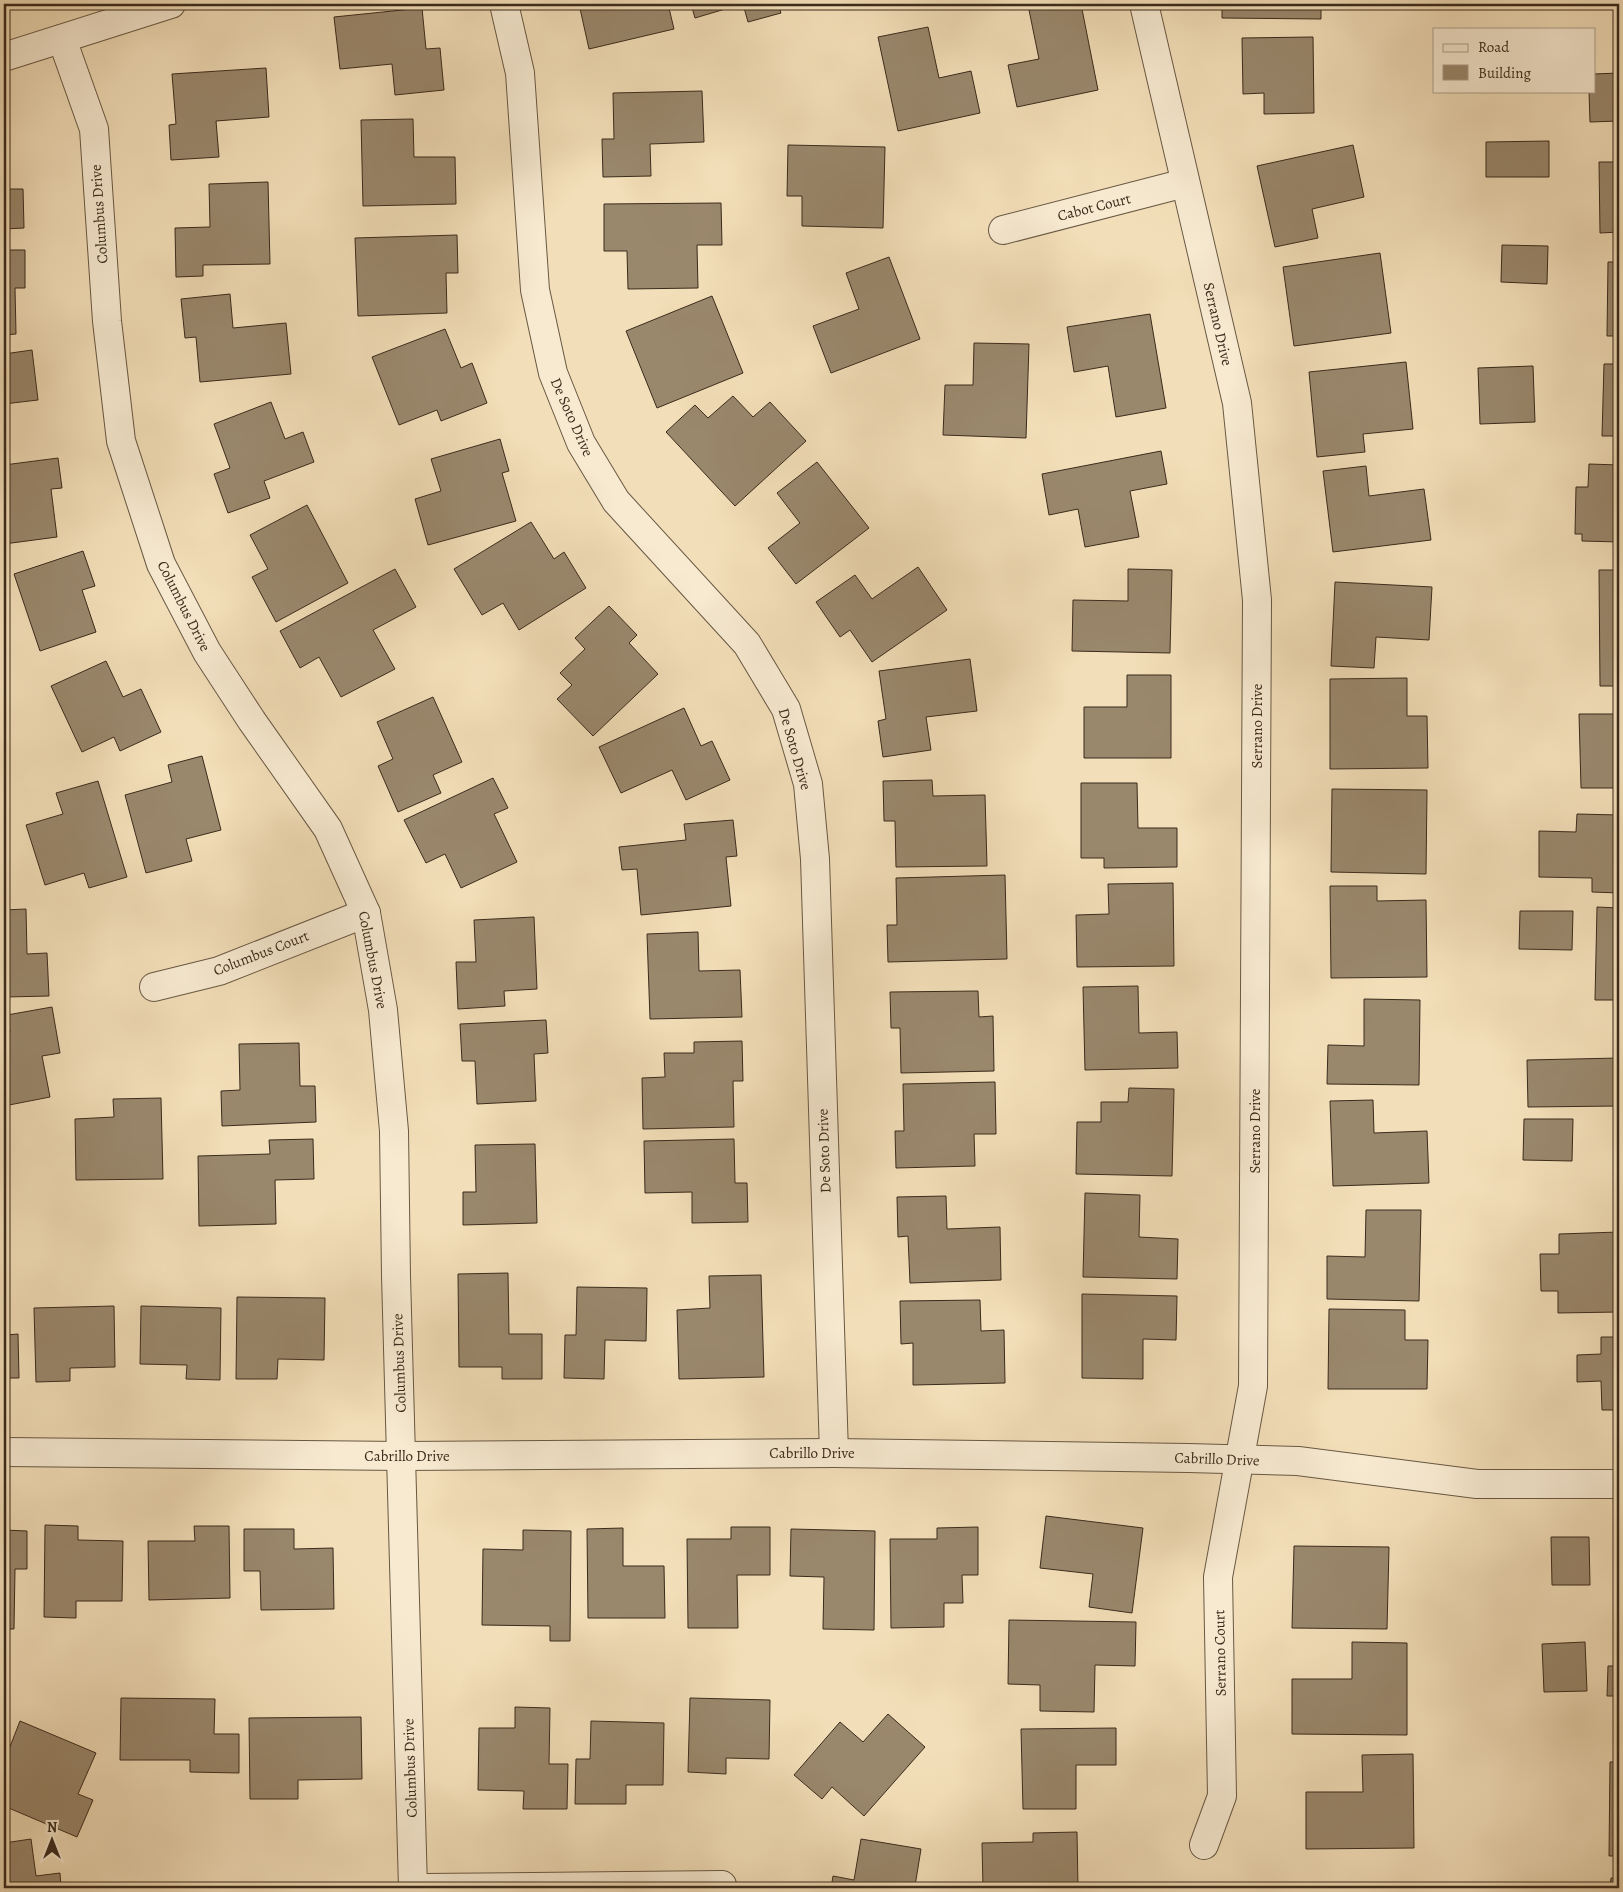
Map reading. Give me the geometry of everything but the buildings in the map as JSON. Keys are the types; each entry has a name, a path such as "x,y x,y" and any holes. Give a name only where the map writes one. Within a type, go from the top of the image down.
{"street":[{"path":"4,57 171,4"},
{"name":"De Soto Drive","path":"504,4 520,73 535,290 553,373 580,443 616,501 747,644 786,709 808,784 815,859 834,1453"},
{"name":"Serrano Drive","path":"1144,4 1237,403 1257,600 1254,1386 1240,1459"},
{"name":"Columbus Drive","path":"62,39 94,129 107,321 122,441 161,564 207,652 252,721 328,829 366,913 383,1010 394,1130 396,1285 413,1888"},
{"name":"Cabot Court","path":"1003,230 1185,183"},
{"name":"Columbus Court","path":"154,987 219,971 366,913"},
{"name":"Cabrillo Drive","path":"4,1452 402,1456 834,1453 1240,1459 1298,1462 1477,1484 1619,1484"},
{"name":"Serrano Court","path":"1204,1845 1222,1796 1218,1577 1240,1459"},
{"path":"425,1888 722,1885"}]}
